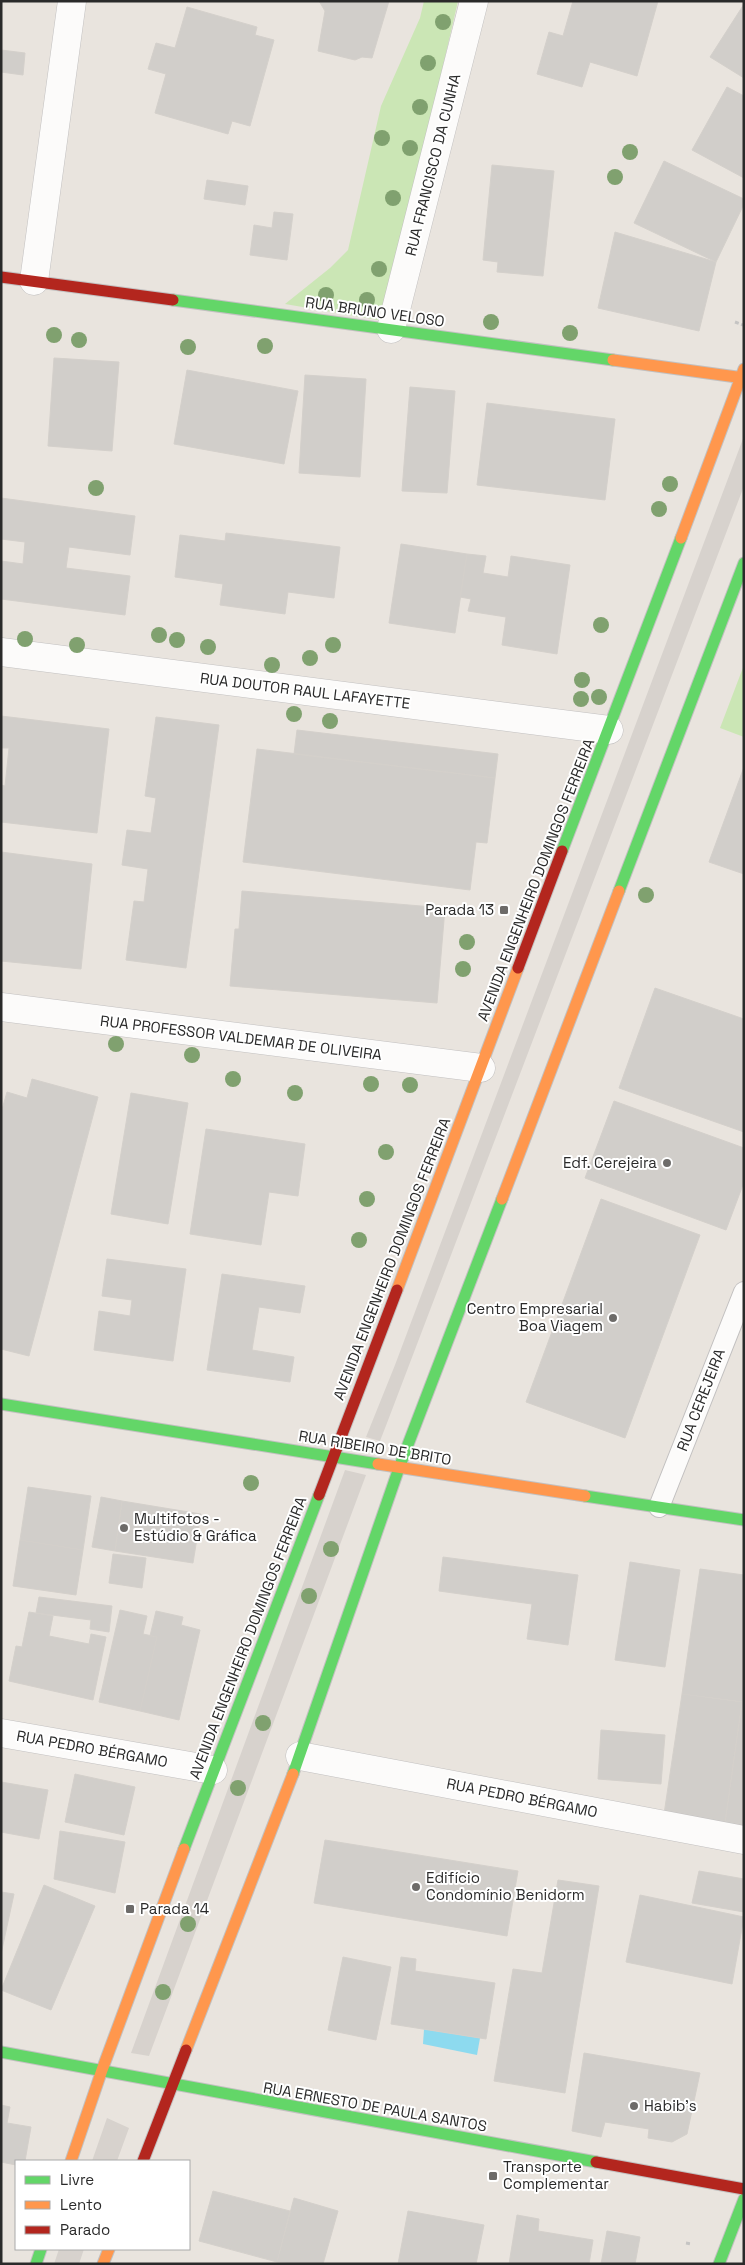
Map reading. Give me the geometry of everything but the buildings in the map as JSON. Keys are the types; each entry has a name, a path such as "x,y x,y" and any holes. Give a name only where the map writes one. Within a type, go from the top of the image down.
{"main road":[{"name":"RUA BRUNO VELOSO","path":"1,277 743,375"},
{"name":"AVENIDA ENGENHEIRO DOMINGOS FERREIRA","path":"71,2160 102,2070 213,1770 743,375"},
{"path":"143,2160 300,1756 399,1468 744,563"},
{"name":"RUA RIBEIRO DE BRITO","path":"1,1404 399,1468 744,1520"},
{"name":"RUA ERNESTO DE PAULA SANTOS","path":"1,2052 744,2189"},
{"path":"719,2264 744,2199"},
{"path":"36,2264 41,2250"},
{"path":"103,2264 109,2250"}],"street":[{"path":"34,282 72,1"},
{"name":"RUA FRANCISCO DA CUNHA","path":"391,329 474,1"},
{"name":"RUA DOUTOR RAUL LAFAYETTE","path":"1,652 609,730"},
{"name":"RUA PROFESSOR VALDEMAR DE OLIVEIRA","path":"1,1007 481,1068"},
{"name":"RUA PEDRO BÉRGAMO","path":"1,1733 213,1770"},
{"name":"RUA PEDRO BÉRGAMO","path":"300,1756 744,1840"}],"lane":[{"name":"RUA CEREJEIRA","path":"659,1507 744,1292"}],"path":[{"path":"734,322 743,325"},
{"path":"686,2243 692,2244"}],"green space":[{"path":"424,1 458,1 384,321 285,304 330,268 348,250 381,106 420,18"},
{"path":"744,665 744,737 720,728"}],"shaded area":[{"path":"744,436 744,486 380,1441 366,1437 395,1365"},
{"path":"345,1470 366,1475 149,2056 131,2053"},
{"path":"107,2118 129,2128 117,2160 92,2160"},
{"path":"59,2250 84,2250 79,2264 54,2264"}],"water":[{"path":"424,2029 480,2038 477,2055 423,2044"}],"traffic: fast":[{"path":"173,300 613,360"},
{"path":"562,851 681,538"},
{"path":"619,891 744,563"},
{"path":"293,1774 399,1468 502,1199"},
{"path":"1,1404 378,1464"},
{"path":"184,1849 319,1495"},
{"path":"585,1496 744,1520"},
{"path":"1,2052 596,2162"},
{"path":"719,2264 744,2199"},
{"path":"36,2264 41,2250"}],"traffic: slow":[{"path":"613,360 744,378"},
{"path":"681,538 744,369"},
{"path":"502,1199 619,891"},
{"path":"397,1290 518,968"},
{"path":"378,1464 585,1496"},
{"path":"186,2050 293,1774"},
{"path":"71,2160 102,2070 184,1849"},
{"path":"103,2264 109,2250"}],"traffic: jam":[{"path":"1,277 173,300"},
{"path":"518,968 562,851"},
{"path":"319,1495 397,1290"},
{"path":"143,2160 186,2050"},
{"path":"596,2162 744,2189"}],"place":[{"name":"Parada 13","path":"504,910"},
{"name":"Edf. Cerejeira","path":"667,1163"},
{"name":"Centro Empresarial Boa Viagem","path":"613,1318"},
{"name":"Multifotos - Estúdio & Gráfica","path":"124,1528"},
{"name":"Edifício Condomínio Benidorm","path":"416,1887"},
{"name":"Parada 14","path":"130,1909"},
{"name":"Habib's","path":"634,2106"},
{"name":"Transporte Complementar","path":"493,2176"}]}
